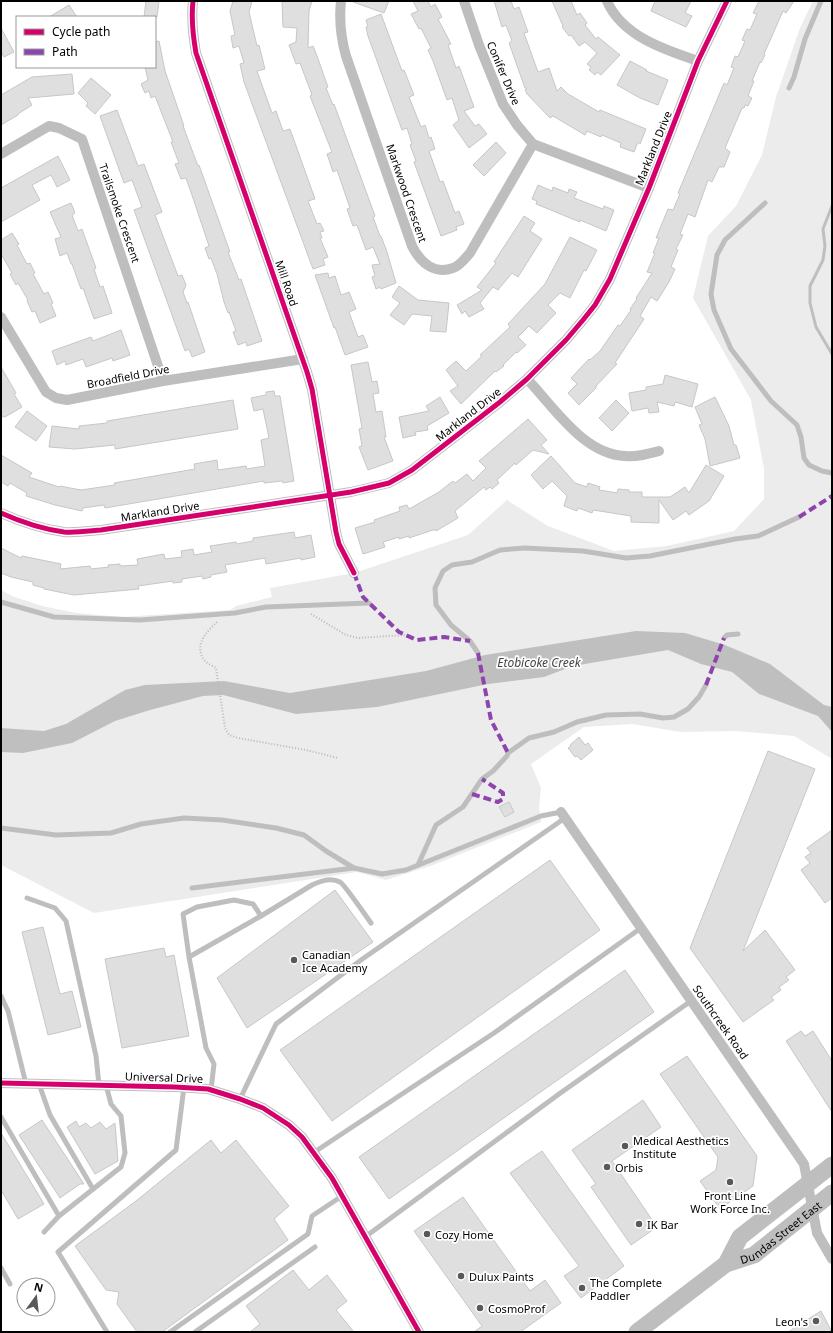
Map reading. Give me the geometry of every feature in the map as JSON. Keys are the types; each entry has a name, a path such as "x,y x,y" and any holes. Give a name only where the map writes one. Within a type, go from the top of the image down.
{"main road":[{"name":"Dundas Street East","path":"726,1264 740,1237 832,1165"},
{"name":"Dundas Street East","path":"637,1332 726,1264 754,1255 832,1193"}],"street":[{"name":"Mill Road","path":"193,1 193,36 196,53 303,359 312,389 329,496 339,544 354,573"},
{"name":"Markwood Crescent","path":"341,1 340,24 346,56 412,246 416,254 426,266 440,270 454,268 470,253 533,144"},
{"name":"Conifer Drive","path":"464,1 479,45 503,104 517,125 533,144 648,188"},
{"path":"607,1 619,19 630,30 661,47 698,61"},
{"name":"Markland Drive","path":"1,514 49,529 65,532 101,530 351,492 389,483 412,470 500,402 527,379 566,340 595,305 610,279 698,61 727,1"},
{"name":"Trailsmoke Crescent","path":"1,154 49,126 59,128 82,140 164,381"},
{"name":"Broadfield Drive","path":"1,317 46,392 56,398 67,400 164,381 303,359"},
{"path":"527,379 572,428 595,447 610,454 627,456 659,451"},
{"name":"Southcreek Road","path":"563,815 804,1164 817,1233 832,1259"},
{"name":"Universal Drive","path":"1,1083 184,1087 211,1090 263,1108 289,1125 302,1137 332,1178 419,1332"}],"lane":[{"path":"789,88 794,77 805,39 821,1"},
{"path":"766,203 725,240 717,255 710,294 714,310 731,349 771,401 797,425 801,437 804,458 809,465 822,471 832,473"},
{"path":"478,652 470,641 451,625 436,605 435,588 443,571 452,565 472,562 500,550 525,548 583,551 626,558 650,556 735,539 758,536 798,517"},
{"path":"1,602 54,617 140,620 226,614 266,607 369,603"},
{"path":"724,638 727,635 738,634"},
{"path":"418,865 436,825 463,807 482,779 493,771 508,753 529,738 554,732 577,722 606,715 640,714 663,718 674,718 688,709 699,697 706,685"},
{"path":"192,888 354,868 382,874 406,870 541,816 563,815"},
{"path":"240,1099 276,1024 361,960 563,815"},
{"path":"1,828 56,835 111,833 142,824 184,818 222,820 276,828 304,836 354,868"},
{"path":"189,958 320,881 332,880 341,882 371,922"},
{"path":"27,898 55,908 66,921 103,1085 111,1104 121,1116 125,1153 121,1167 59,1216 44,1232"},
{"path":"211,1090 214,1064 206,1048 189,958 183,914 197,907 234,900 253,904 261,916"},
{"path":"314,1153 494,1033 641,928"},
{"path":"1,996 8,1011 26,1084"},
{"path":"365,1238 559,1094 692,1001"},
{"path":"39,1084 50,1115 93,1189"},
{"path":"107,1332 58,1252 176,1150 184,1087"},
{"path":"1,1117 59,1216"},
{"path":"170,1332 308,1234 312,1216 342,1196"},
{"path":"195,1332 315,1247"},
{"path":"1,1268 10,1284"}],"path":[{"path":"294,606 316,616 346,635 358,638 405,635"},
{"path":"226,614 207,631 200,643 201,652 205,661 216,668 225,728 229,735 238,738 306,750 338,758"}],"shaded area":[{"path":"813,1 832,1 832,759 794,736 736,731 681,732 632,724 584,727 531,764 541,788 539,809 541,822 433,865 386,880 357,872 94,913 1,865 1,590 12,596 42,606 76,613 121,617 230,610 236,606 272,597 270,588 354,573 468,535 507,500 548,526 614,551 667,546 734,531 764,499 764,469 751,400 693,298 708,236 736,206 762,155 776,97 800,28"}],"water":[{"name":"Etobicoke Creek","path":"636,631 685,633 725,645 770,664 824,705 832,707 832,732 818,716 759,694 732,672 701,664 668,650 573,666 544,677 488,684 377,707 296,714 223,695 203,696 115,721 72,743 23,753 1,752 1,728 44,731 66,724 125,690 145,685 224,681 290,693 426,671 485,655"}],"building":[{"path":"146,1 159,1 157,17 144,16"},
{"path":"233,1 252,1 249,12 257,46 259,45 265,69 257,71 272,113 276,111 283,131 290,129 315,199 308,201 317,224 320,223 324,231 320,232 322,238 320,238 328,257 323,259 325,265 313,269 244,82 240,64 244,63 239,46 233,48 231,36 235,35 230,11"},
{"path":"282,1 312,1 309,11 308,48 313,46 317,56 328,87 326,88 333,105 334,104 375,216 373,217 387,252 396,283 381,289 380,287 376,289 372,277 375,276 372,265 380,264 373,247 366,250 357,225 353,226 347,209 350,208 337,170 333,172 327,154 332,152 310,96 312,95 300,63 296,64 289,45 296,42 297,28 283,27"},
{"path":"389,1 384,13 353,2"},
{"path":"413,1 428,1 431,7 435,4 442,17 438,19 451,44 448,45 456,68 459,66 474,107 464,111 475,126 479,124 487,134 469,148 453,125 459,120 452,98 447,100 428,50 431,48 421,28 419,29 411,14 418,11"},
{"path":"494,1 511,1 514,9 519,7 528,32 524,33 538,72 549,68 557,91 561,87 568,94 599,112 600,110 646,129 640,144 638,142 634,152 620,147 621,143 602,135 601,137 587,131 585,135 553,116 550,118 527,94 525,90 527,88 525,88 509,43 512,41 506,25 502,27"},
{"path":"552,1 571,1 577,15 580,13 587,23 585,25 596,39 598,37 620,55 601,75 597,72 595,75 589,70 591,67 587,64 597,53 585,42 579,46 571,35 569,36 562,27 563,26"},
{"path":"655,1 691,1 685,13 692,16 686,27 651,11"},
{"path":"759,1 794,1 786,13 783,11 764,54 765,55 761,63 760,62 752,81 754,81 748,96 752,98 748,106 745,105 744,108 742,108 725,148 730,152 724,167 719,167 712,182 708,180 695,217 688,214 680,234 683,235 676,249 678,250 671,267 675,269 669,282 657,301 651,297 640,316 644,319 615,363 617,364 579,405 568,393 577,384 571,378 589,359 590,360 600,351 618,325 620,326 652,273 647,272 655,253 653,253 659,238 656,238 668,209 673,210 680,194 678,193 724,83 727,85 734,68 731,67 735,56 738,57 745,41 742,40 747,29 750,30 757,14 753,13"},
{"path":"69,5 76,16 51,16"},
{"path":"381,14 402,71 404,70 414,95 409,97 421,127 425,125 429,138 431,137 435,149 429,151 440,182 443,181 455,213 459,211 464,224 456,227 457,230 441,236 414,162 416,161 410,145 412,144 407,128 402,130 368,36 366,20"},
{"path":"1,28 14,52 4,57 1,51"},
{"path":"159,41 165,71 183,126 198,166 199,165 230,252 228,252 239,280 241,279 262,341 247,346 246,342 238,345 233,332 236,331 224,302 217,274 211,258 209,259 205,248 209,246 186,178 181,179 175,164 179,163 171,142 173,142 155,96 151,98 149,91 145,93 141,84 148,80 145,68 156,68 156,42"},
{"path":"630,61 647,70 646,71 668,80 658,105 640,98 617,85"},
{"path":"72,74 74,94 28,98 32,105 1,125 1,95 32,77"},
{"path":"91,78 111,95 95,114 86,106 88,103 78,93"},
{"path":"117,110 138,166 144,164 162,212 155,215 178,276 182,275 186,285 183,292 187,303 188,302 205,352 192,357 189,349 185,351 134,210 142,207 132,180 124,183 100,116"},
{"path":"496,142 506,153 484,176 473,165"},
{"path":"58,156 70,180 57,187 51,175 32,185 40,200 1,222 1,188"},
{"path":"538,185 552,191 553,187 568,193 569,189 577,192 574,198 603,209 604,206 614,210 606,231 536,204 537,201 532,199"},
{"path":"71,203 75,213 72,215 78,231 82,229 96,268 94,269 100,287 103,286 112,313 94,319 83,288 81,289 67,253 60,256 55,239 61,237 50,212"},
{"path":"524,216 535,223 530,231 542,239 518,277 512,273 498,290 493,287 480,303 484,309 469,317 465,311 462,314 457,305 482,290 477,287 496,263 494,262"},
{"path":"12,233 19,244 17,245 27,264 30,263 35,273 33,274 44,294 48,292 53,303 51,304 56,316 40,323 35,311 32,312 27,301 28,300 18,283 16,285 10,274 12,273 1,254 1,240"},
{"path":"570,237 597,250 586,271 584,270 570,298 560,293 548,305 556,313 537,333 529,326 518,337 526,345 517,353 516,352 503,365 504,366 496,372 495,371 461,404 450,391 458,386 446,370 456,361 466,371 482,356 480,355 510,327 508,324 545,284"},
{"path":"328,273 329,278 335,276 341,295 349,292 356,309 349,312 358,337 363,335 368,347 345,355 315,275"},
{"path":"399,286 418,300 449,303 446,332 430,331 432,316 412,314 404,325 390,315 400,303 392,297"},
{"path":"121,330 130,355 113,361 112,358 86,367 83,359 66,365 65,361 57,365 52,351 91,337 93,341"},
{"path":"368,362 372,382 377,381 379,393 373,394 376,412 382,411 386,437 384,437 393,461 368,470 359,447 362,446 359,429 362,428 351,365"},
{"path":"1,367 22,407 1,418"},
{"path":"665,375 698,384 692,407 675,402 674,406 657,402 659,412 649,413 648,408 632,411 629,393 646,390 646,387 663,384"},
{"path":"274,391 275,396 280,396 294,481 283,483 282,481 264,483 264,481 105,508 104,505 83,508 82,511 26,496 27,493 10,483 8,486 1,482 1,455 32,473 29,477 59,487 81,490 115,485 114,483 195,469 194,464 217,460 218,470 246,466 247,469 265,466 261,440 269,438 263,409 254,411 251,398 266,395 266,392"},
{"path":"440,397 449,413 427,426 428,430 415,432 416,435 403,438 399,417 429,411 426,406"},
{"path":"715,397 729,426 734,445 736,445 740,458 710,466 705,439 699,425 702,424 695,407"},
{"path":"233,400 238,429 115,449 115,445 75,449 49,447 52,426 79,429 79,426 107,423 107,421"},
{"path":"616,400 629,413 612,431 599,418"},
{"path":"27,411 47,426 36,441 15,427"},
{"path":"528,419 547,440 541,445 549,454 533,450 516,465 515,463 497,480 499,483 492,489 490,487 486,490 484,487 455,511 458,518 436,531 433,530 409,538 409,536 399,539 399,537 383,542 385,547 363,554 355,528 375,522 374,520 400,511 399,507 407,505 409,509 439,492 453,481 455,483 467,474 473,481 486,468 479,461"},
{"path":"551,456 575,483 587,487 588,483 600,487 599,490 617,493 618,489 629,490 629,492 642,492 642,497 670,497 685,487 689,493 706,465 724,476 709,501 689,515 686,511 673,520 659,500 659,523 631,522 631,516 593,510 592,513 578,508 577,511 564,506 567,496 552,481 543,489 531,475"},
{"path":"294,532 295,538 311,535 315,557 266,564 265,558 225,565 227,572 211,575 211,577 203,579 202,576 182,579 182,582 173,583 173,581 138,586 139,589 74,595 44,589 33,585 33,582 1,573 1,548 21,558 22,556 61,564 60,569 90,566 91,569 109,567 108,565 138,565 137,559 164,554 165,559 182,557 181,551 193,549 194,555 212,552 210,546 236,542 237,544 253,541 253,538"},
{"path":"579,737 585,745 588,743 593,750 581,760 577,756 575,757 568,748"},
{"path":"768,751 815,769 743,951 765,930 795,970 786,977 789,980 779,987 781,990 771,997 774,1000 743,1022 690,948"},
{"path":"509,802 514,812 505,817 499,807"},
{"path":"832,830 832,898 825,903 801,870 810,863 805,857 811,853 807,848"},
{"path":"550,860 600,930 332,1121 280,1050"},
{"name":"Canadian Ice Academy","path":"335,890 373,942 247,1028 217,978"},
{"path":"43,927 60,994 72,991 81,1027 48,1035 22,932"},
{"path":"164,948 166,957 174,955 189,1036 122,1048 105,959"},
{"path":"625,970 654,1012 389,1199 359,1157"},
{"path":"801,1031 805,1036 813,1031 832,1061 832,1112 786,1041"},
{"path":"687,1056 757,1156 753,1186 720,1209 700,1181 716,1170 718,1157 660,1074"},
{"path":"643,1100 661,1127 612,1161 657,1227 631,1245 591,1187 596,1184 572,1150"},
{"path":"42,1120 84,1184 80,1184 60,1198 19,1135"},
{"path":"76,1121 79,1127 86,1123 91,1128 100,1122 106,1129 115,1123 118,1161 95,1174 67,1127"},
{"path":"1,1133 44,1204 18,1219 1,1190"},
{"path":"211,1140 221,1153 236,1140 289,1206 274,1219 288,1240 162,1332 137,1332 117,1304 119,1292 106,1290 75,1246 136,1201"},
{"path":"542,1151 624,1266 581,1298 564,1276 579,1266 510,1173"},
{"path":"463,1197 530,1291 545,1280 561,1303 520,1332 474,1332 482,1326 414,1231"},
{"path":"293,1270 309,1290 327,1275 347,1301 336,1310 354,1332 250,1332 260,1324 246,1306"},
{"name":"Leon's","path":"821,1311 832,1332 788,1332"}],"waterway":[{"path":"832,206 823,229 825,246 823,260 810,286 810,303 816,327 832,354"}],"marked path":[{"path":"799,517 832,496"},
{"path":"354,573 363,597 399,632 417,640 444,637 470,641"},
{"path":"706,685 724,638"},
{"path":"478,653 491,720 508,753"},
{"path":"472,794 498,802 503,799 503,793 482,779"}],"cycle path":[{"path":"193,1 192,14 196,53 307,372 312,389 336,532 339,544 354,573"},
{"path":"1,513 32,525 56,531 73,532 101,530 351,492 389,483 412,470 500,402 527,379 566,340 595,305 610,279 649,188 698,61 727,1"},
{"path":"1,1083 208,1089 263,1108 289,1125 302,1137 332,1178 419,1332"}],"place":[{"name":"Canadian Ice Academy","path":"294,960"},
{"name":"Medical Aesthetics Institute","path":"625,1146"},
{"name":"Orbis","path":"607,1167"},
{"name":"Front Line Work Force Inc.","path":"730,1182"},
{"name":"IK Bar","path":"639,1224"},
{"name":"Cozy Home","path":"427,1234"},
{"name":"Dulux Paints","path":"461,1276"},
{"name":"The Complete Paddler","path":"582,1288"},
{"name":"CosmoProf","path":"480,1308"},
{"name":"Leon's","path":"816,1321"}]}
